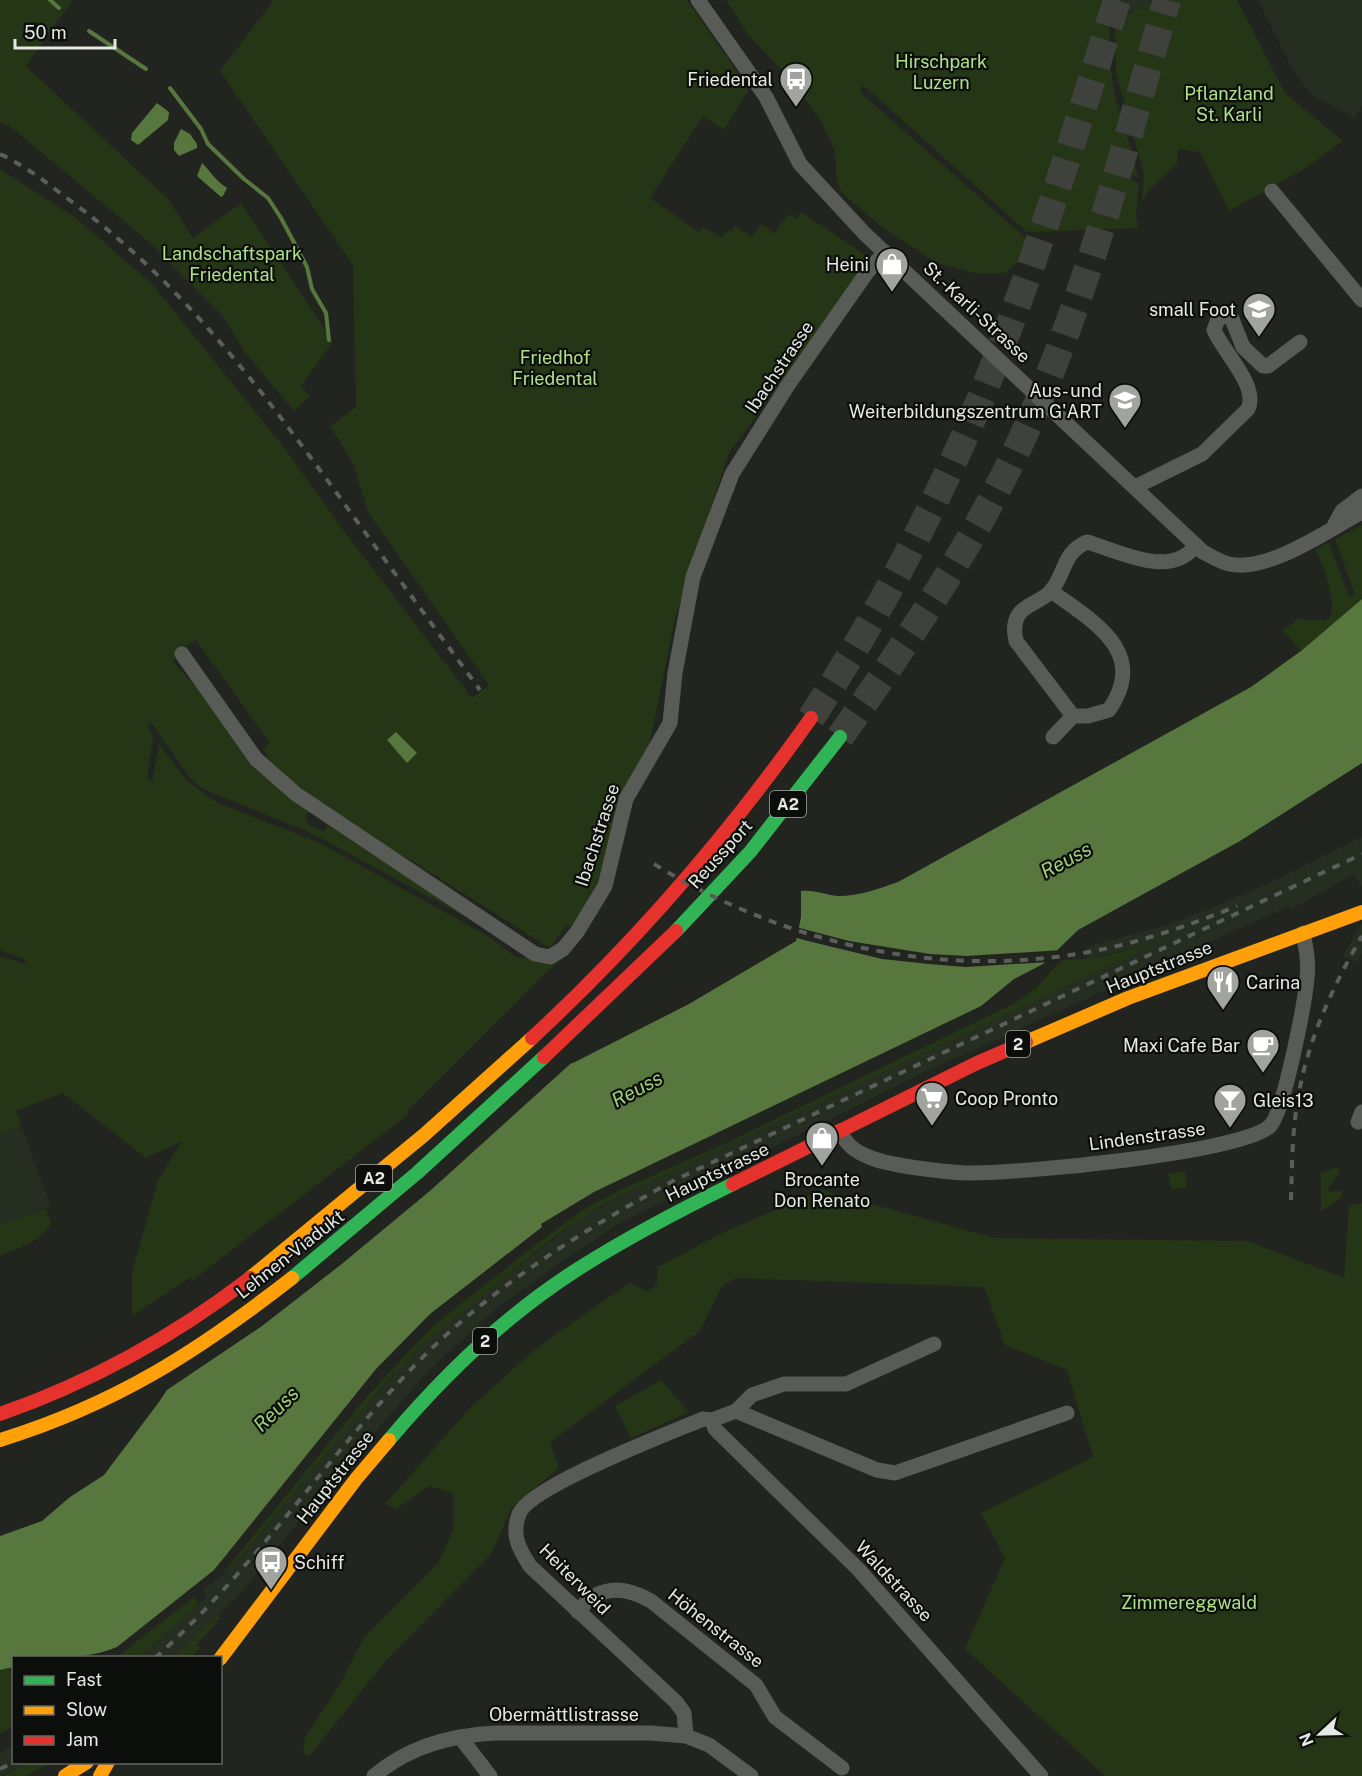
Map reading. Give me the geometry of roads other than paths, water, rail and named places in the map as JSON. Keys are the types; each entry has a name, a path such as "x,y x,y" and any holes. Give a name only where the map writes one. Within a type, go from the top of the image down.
{"main road":[{"name":"A2","path":"0,1414 69,1389 141,1353 191,1323 254,1277 402,1155 590,983 665,907 712,851 785,756 811,717"},
{"name":"Reussport","path":"618,987 735,870 840,737"},
{"name":"Hauptstrasse","path":"222,1657 396,1429 446,1377 502,1326 576,1270 634,1235 977,1063 1068,1023 1226,960 1362,912"},
{"name":"Lehnen-Viadukt","path":"26,1434 99,1404 205,1341 331,1246 455,1140 618,987"},
{"name":"A2","path":"0,1440 26,1434"},
{"path":"0,1449 26,1434"},
{"path":"65,1776 84,1764"}],"street":[{"name":"St.-Karli-Strasse","path":"698,0 766,97 800,164 885,252 1196,545 1229,564 1256,564 1274,558 1362,512"},
{"path":"1272,191 1362,300"},
{"name":"Ibachstrasse","path":"182,654 256,759 296,794 535,954 545,958 555,955 578,932 605,886 626,799 670,723 675,673 693,577 732,474 788,385 868,271 885,252"},
{"path":"1135,488 1202,454 1248,409 1252,400 1251,393 1218,339 1214,330 1218,319 1224,316 1232,319 1243,347 1263,366 1268,366 1300,342"},
{"path":"1334,527 1342,511 1362,496"},
{"path":"1073,716 1016,641 1013,629 1019,613 1051,591 1075,547 1087,542 1166,564 1184,558 1196,545"},
{"path":"1051,591 1097,625 1111,640 1121,655 1123,674 1120,693 1109,710 1088,716 1073,716 1053,737"},
{"name":"Lindenstrasse","path":"840,1131 850,1148 871,1158 967,1173 1072,1167 1220,1145 1260,1133 1275,1120 1280,1110 1292,1058 1307,978 1307,954 1303,933"},
{"name":"Heiterweid","path":"686,1736 684,1713 676,1702 530,1566 519,1549 516,1530 520,1512 530,1501 554,1485 703,1419 712,1420 736,1411 752,1395 784,1384 846,1384 934,1344"},
{"path":"736,1411 877,1470 894,1473 1067,1413"},
{"name":"Waldstrasse","path":"712,1420 715,1429 859,1570 1041,1776"},
{"name":"Höhenstrasse","path":"578,1612 597,1592 611,1589 639,1594 651,1601 756,1684 775,1717 842,1768"},
{"name":"Obermättlistrasse","path":"374,1776 411,1752 460,1737 496,1733 662,1733 686,1736 709,1745 751,1776"},
{"path":"460,1737 490,1776"}],"water":[{"path":"157,103 169,112 168,120 138,145 131,140 132,133"},
{"path":"181,129 190,134 197,148 179,156 174,150 174,143"},
{"path":"202,163 227,188 223,196 221,197 197,176"},
{"name":"Reuss","path":"1362,599 1362,763 1240,841 1078,930 1043,964 1014,979 981,1006 594,1192 541,1224 542,1227 430,1314 376,1369 214,1570 117,1647 79,1656 12,1656 12,1667 0,1670 0,1536 42,1521 70,1497 104,1475 159,1402 229,1296 518,1068 573,1063 689,1004 796,941 801,917 801,891 846,896 868,892 898,882 1251,687 1301,651"},
{"path":"396,732 417,753 407,763 387,740"}],"waterway":[{"path":"50,0 59,8"},
{"path":"89,31 146,69"},
{"path":"170,88 201,129 208,144 244,179 268,198 281,218 307,267 312,289 326,313 329,340"}],"tunnel":[{"path":"811,718 856,646 898,572 937,496 972,419 1032,264 1117,0"},
{"path":"840,737 937,594 959,557 1001,481 1044,389 1065,335 1102,224 1167,0"}],"railway":[{"path":"0,154 35,175 107,229 144,262 212,333 304,448 480,690"},
{"path":"157,1656 191,1624 257,1552 350,1438 415,1365 444,1337 505,1286 570,1241 673,1181 1362,854"},
{"path":"654,864 711,895 770,921 831,940 893,954 956,960 1020,960 1084,953 1159,935 1237,906"},
{"path":"1291,1200 1295,1124 1302,1077 1322,1014 1362,936"},
{"path":"0,1769 12,1763"}],"place":[{"name":"Friedental","path":"796,108"},
{"name":"Heini","path":"892,293"},
{"name":"small Foot","path":"1259,338"},
{"name":"Aus- und Weiterbildungszentrum G'ART","path":"1125,429"},
{"name":"Carina","path":"1223,1011"},
{"name":"Maxi Cafe Bar","path":"1263,1074"},
{"name":"Coop Pronto","path":"932,1127"},
{"name":"Gleis13","path":"1230,1129"},
{"name":"Brocante Don Renato","path":"822,1167"},
{"name":"Schiff","path":"271,1591"}],"park label":[{"name":"Hirschpark Luzern","path":"941,71"},
{"name":"Pflanzland St. Karli","path":"1229,103"},
{"name":"Landschaftspark Friedental","path":"232,263"},
{"name":"Friedhof Friedental","path":"555,367"},
{"name":"Zimmereggwald","path":"1189,1602"}]}
